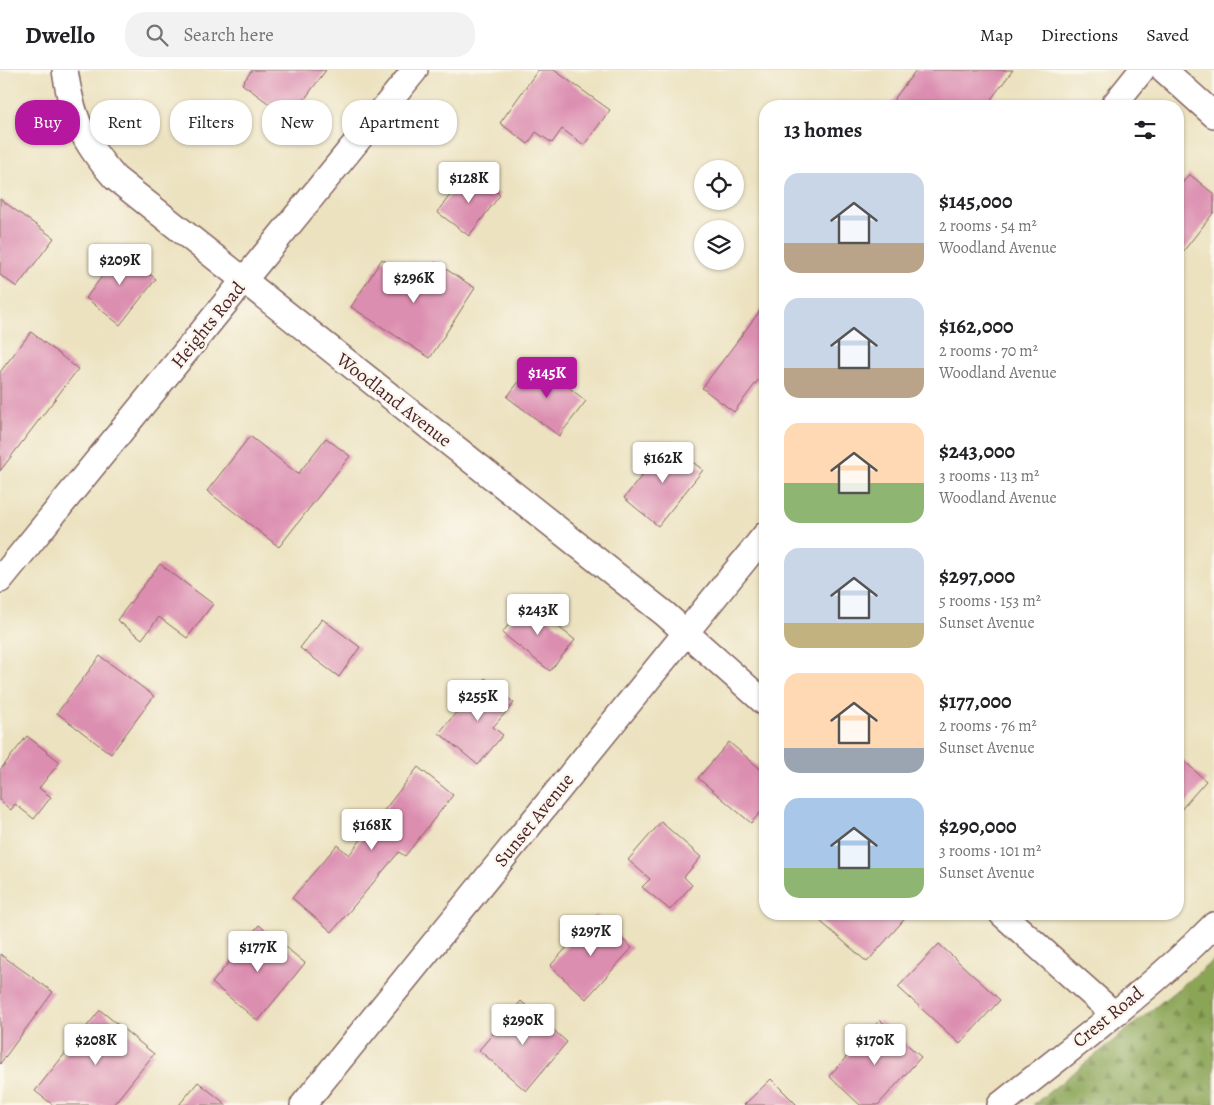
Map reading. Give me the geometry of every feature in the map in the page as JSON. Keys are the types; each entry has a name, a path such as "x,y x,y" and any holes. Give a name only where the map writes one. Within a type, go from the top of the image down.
{"street":[{"name":"Woodland Avenue","path":"65,70 69,101 80,130 93,153 115,178 686,632 759,698"},
{"name":"Heights Road","path":"4,565 243,281 415,70"},
{"path":"1118,100 1142,70"},
{"path":"1164,70 1214,115"},
{"name":"Sunset Avenue","path":"303,1105 759,542"},
{"path":"1009,920 1113,1014"},
{"name":"Crest Road","path":"1000,1105 1113,1014 1195,945 1214,925"}],"green space":[{"path":"1214,960 1214,1105 1033,1105"}],"building":[{"path":"252,70 326,70 304,100 264,100 242,84"},
{"path":"538,70 554,70 610,110 584,145 562,129 552,143 536,132 528,144 500,123"},
{"path":"916,70 1013,70 990,100 894,100"},
{"path":"469,171 500,195 469,236 437,212"},
{"path":"1189,174 1214,194 1214,212 1184,250 1184,181"},
{"path":"0,199 54,238 17,287 0,275"},
{"path":"114,247 156,279 120,325 86,298 103,275 96,270"},
{"path":"382,259 421,284 435,262 475,288 430,358 351,307"},
{"path":"759,312 759,379 734,412 702,388"},
{"path":"31,332 78,369 0,471 0,372"},
{"path":"535,361 586,401 559,436 507,397"},
{"path":"250,436 298,474 326,438 350,456 279,547 207,491"},
{"path":"668,443 703,470 658,526 624,498"},
{"path":"160,564 213,604 187,638 159,617 142,639 117,620"},
{"path":"527,602 575,640 550,671 502,633"},
{"path":"322,619 360,647 339,677 300,648"},
{"path":"100,656 154,696 111,754 57,713"},
{"path":"485,678 514,703 493,727 503,735 478,765 439,733"},
{"path":"27,736 60,762 39,788 51,797 34,819 15,804 11,810 0,801 0,770"},
{"path":"729,742 759,768 759,814 751,823 698,778"},
{"path":"1184,761 1206,781 1184,806"},
{"path":"418,767 453,795 405,856 399,852 332,932 292,898 337,845 349,855"},
{"path":"661,822 701,857 684,877 692,885 670,910 642,887 650,879 628,860"},
{"path":"596,915 632,948 586,999 550,966"},
{"path":"819,920 904,920 867,962"},
{"path":"259,925 305,963 258,1021 212,983"},
{"path":"939,944 1000,1000 960,1044 898,987"},
{"path":"0,954 53,992 0,1064"},
{"path":"521,1001 567,1042 526,1091 479,1050"},
{"path":"100,1010 154,1054 113,1105 53,1105 35,1091"},
{"path":"880,1020 921,1057 878,1105 860,1105 829,1076"},
{"path":"771,1079 797,1105 744,1105"},
{"path":"198,1082 227,1105 179,1105"}]}
